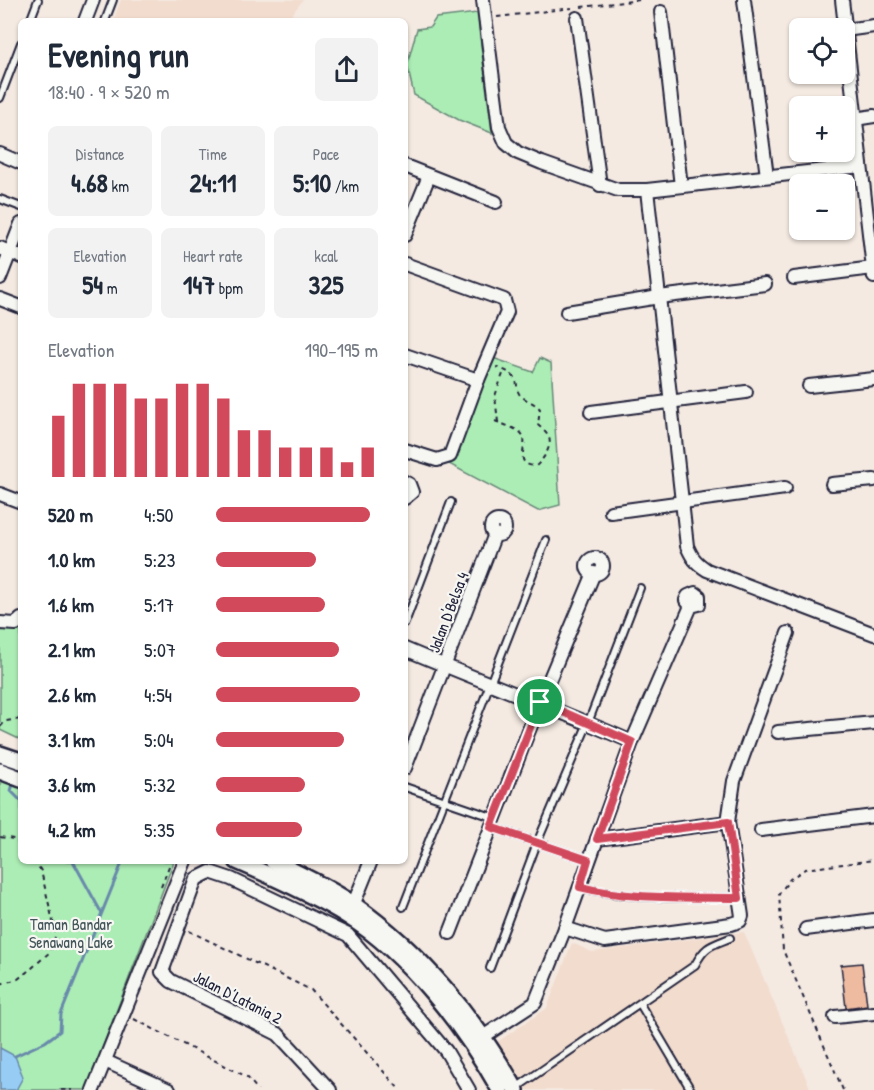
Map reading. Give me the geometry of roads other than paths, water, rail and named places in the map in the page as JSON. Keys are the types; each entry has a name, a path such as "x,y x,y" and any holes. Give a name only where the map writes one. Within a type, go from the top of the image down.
{"street":[{"path":"86,18 93,0"},
{"path":"483,0 499,127 506,144 518,153 618,190 647,190 861,166"},
{"path":"744,0 767,177"},
{"path":"842,0 844,18"},
{"path":"661,12 681,186"},
{"path":"577,18 600,184"},
{"path":"855,29 874,26"},
{"path":"794,279 874,273 870,209 861,166 855,119 874,116"},
{"path":"0,154 18,162"},
{"path":"408,167 496,202"},
{"path":"408,228 429,176"},
{"path":"647,190 687,546 696,564 874,634"},
{"path":"0,278 18,232"},
{"path":"408,265 504,300 507,312 478,380 450,456 437,460 408,451"},
{"path":"567,312 659,297 765,284"},
{"path":"0,299 18,306"},
{"path":"408,356 478,380"},
{"path":"809,386 874,379"},
{"path":"591,412 746,392"},
{"path":"832,484 874,480"},
{"path":"408,485 412,488 408,497"},
{"path":"611,512 785,488"},
{"path":"0,494 18,501"},
{"name":"Jalan D'Belsa 4","path":"408,760 495,534"},
{"path":"450,933 540,702 594,573"},
{"path":"477,1041 535,1003 565,928 632,742 691,606"},
{"path":"0,623 16,624 18,622"},
{"path":"565,928 605,941 740,921 742,916 728,822 734,781 788,633"},
{"path":"408,650 491,685 540,702 632,742"},
{"path":"778,732 874,723"},
{"path":"0,754 18,760"},
{"path":"0,771 18,778"},
{"path":"760,830 874,816"},
{"path":"597,839 728,822"},
{"path":"93,1090 184,864"},
{"path":"244,864 351,911"},
{"path":"279,864 336,893 351,911 413,971 477,1041 510,1090"},
{"path":"351,911 370,864"},
{"name":"Jalan D’Latania 2","path":"330,1090 278,1034 171,981 162,972 196,879 210,872 231,879 348,935 446,1051 469,1090"},
{"path":"806,929 874,920"},
{"path":"835,1017 874,1013"},
{"path":"105,1061 169,1090"}],"lane":[{"path":"31,18 38,0"},
{"path":"106,18 113,0"},
{"path":"0,98 18,51"},
{"path":"0,199 18,206"},
{"path":"408,615 451,502"},
{"path":"403,907 546,540"},
{"path":"490,968 537,843 588,723 640,588"},
{"path":"408,788 444,801 537,843 588,860"},
{"path":"580,887 606,894 640,897 739,898"},
{"path":"510,1090 695,965 702,951 709,946 730,938"},
{"path":"640,1004 691,1090"}],"water":[{"path":"0,1048 15,1056 23,1077 16,1090 0,1090"}],"waterway":[{"path":"13,784 11,791 18,798"},
{"path":"75,864 101,912"},
{"path":"15,1056 45,1042 60,1031 61,1014 122,864"}],"park label":[{"name":"Taman Bandar Senawang Lake","path":"71,933"}]}
